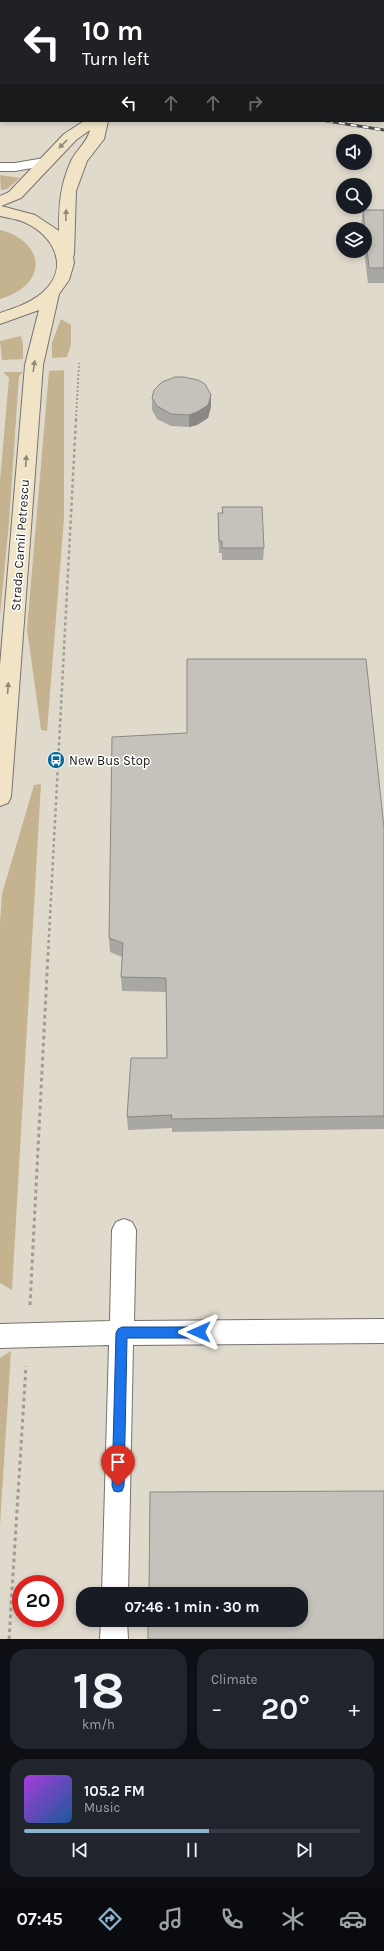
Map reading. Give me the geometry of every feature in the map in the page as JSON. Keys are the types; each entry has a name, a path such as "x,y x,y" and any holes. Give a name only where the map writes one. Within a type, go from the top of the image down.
{"main road":[{"path":"0,202 15,195 44,162 70,137 92,122"},
{"path":"0,319 25,312 51,295 59,285 67,264 68,192 79,160 96,139 100,122"},
{"path":"0,211 17,215 44,226 58,239 66,254"},
{"name":"Strada Camil Petrescu","path":"0,797 34,365 51,295"}],"lane":[{"path":"0,167 15,167 44,162"},
{"path":"115,1587 124,1230"},
{"path":"0,1336 28,1334 384,1331"},
{"path":"114,1627 114,1639"}],"path":[{"path":"9,1639 28,1334 79,363"}],"shaded area":[{"path":"0,122 384,122 384,1639 0,1639"},
{"path":"0,175 20,178 7,189 1,190"},
{"path":"0,230 18,237 25,243 35,258 36,266 33,275 27,284 15,293 0,299"},
{"path":"61,319 71,325 71,344 67,357 52,358 52,342"},
{"path":"21,336 23,344 23,359 2,360 0,341"},
{"path":"64,370 64,518 47,731 41,730 27,629 49,371"},
{"path":"3,372 23,372 19,376 9,522 0,616 0,481 9,378"},
{"path":"41,784 12,1290 0,1283 0,923 2,894 34,785"},
{"path":"11,1351 0,1526 0,1358"}],"building":[{"path":"372,210 384,210 384,268 369,268 368,258 372,258 372,222 364,222 363,214 372,214"},
{"path":"175,377 198,380 205,384 211,395 208,405 189,415 171,414 157,406 152,398 154,390 162,382"},
{"path":"222,507 262,507 264,548 222,548 222,541 219,541 218,513 223,513"},
{"path":"187,659 366,659 384,828 384,1116 171,1119 172,1115 127,1117 131,1058 167,1058 166,978 121,977 123,943 109,938 112,737 187,733"},
{"path":"384,1491 384,1639 148,1639 148,1627 308,1627 308,1587 149,1587 150,1492"}],"railway":[{"path":"333,122 384,130"}],"place":[{"name":"New Bus Stop","path":"56,760"}],"route":[{"path":"118,1486 122,1333 199,1332"}]}
